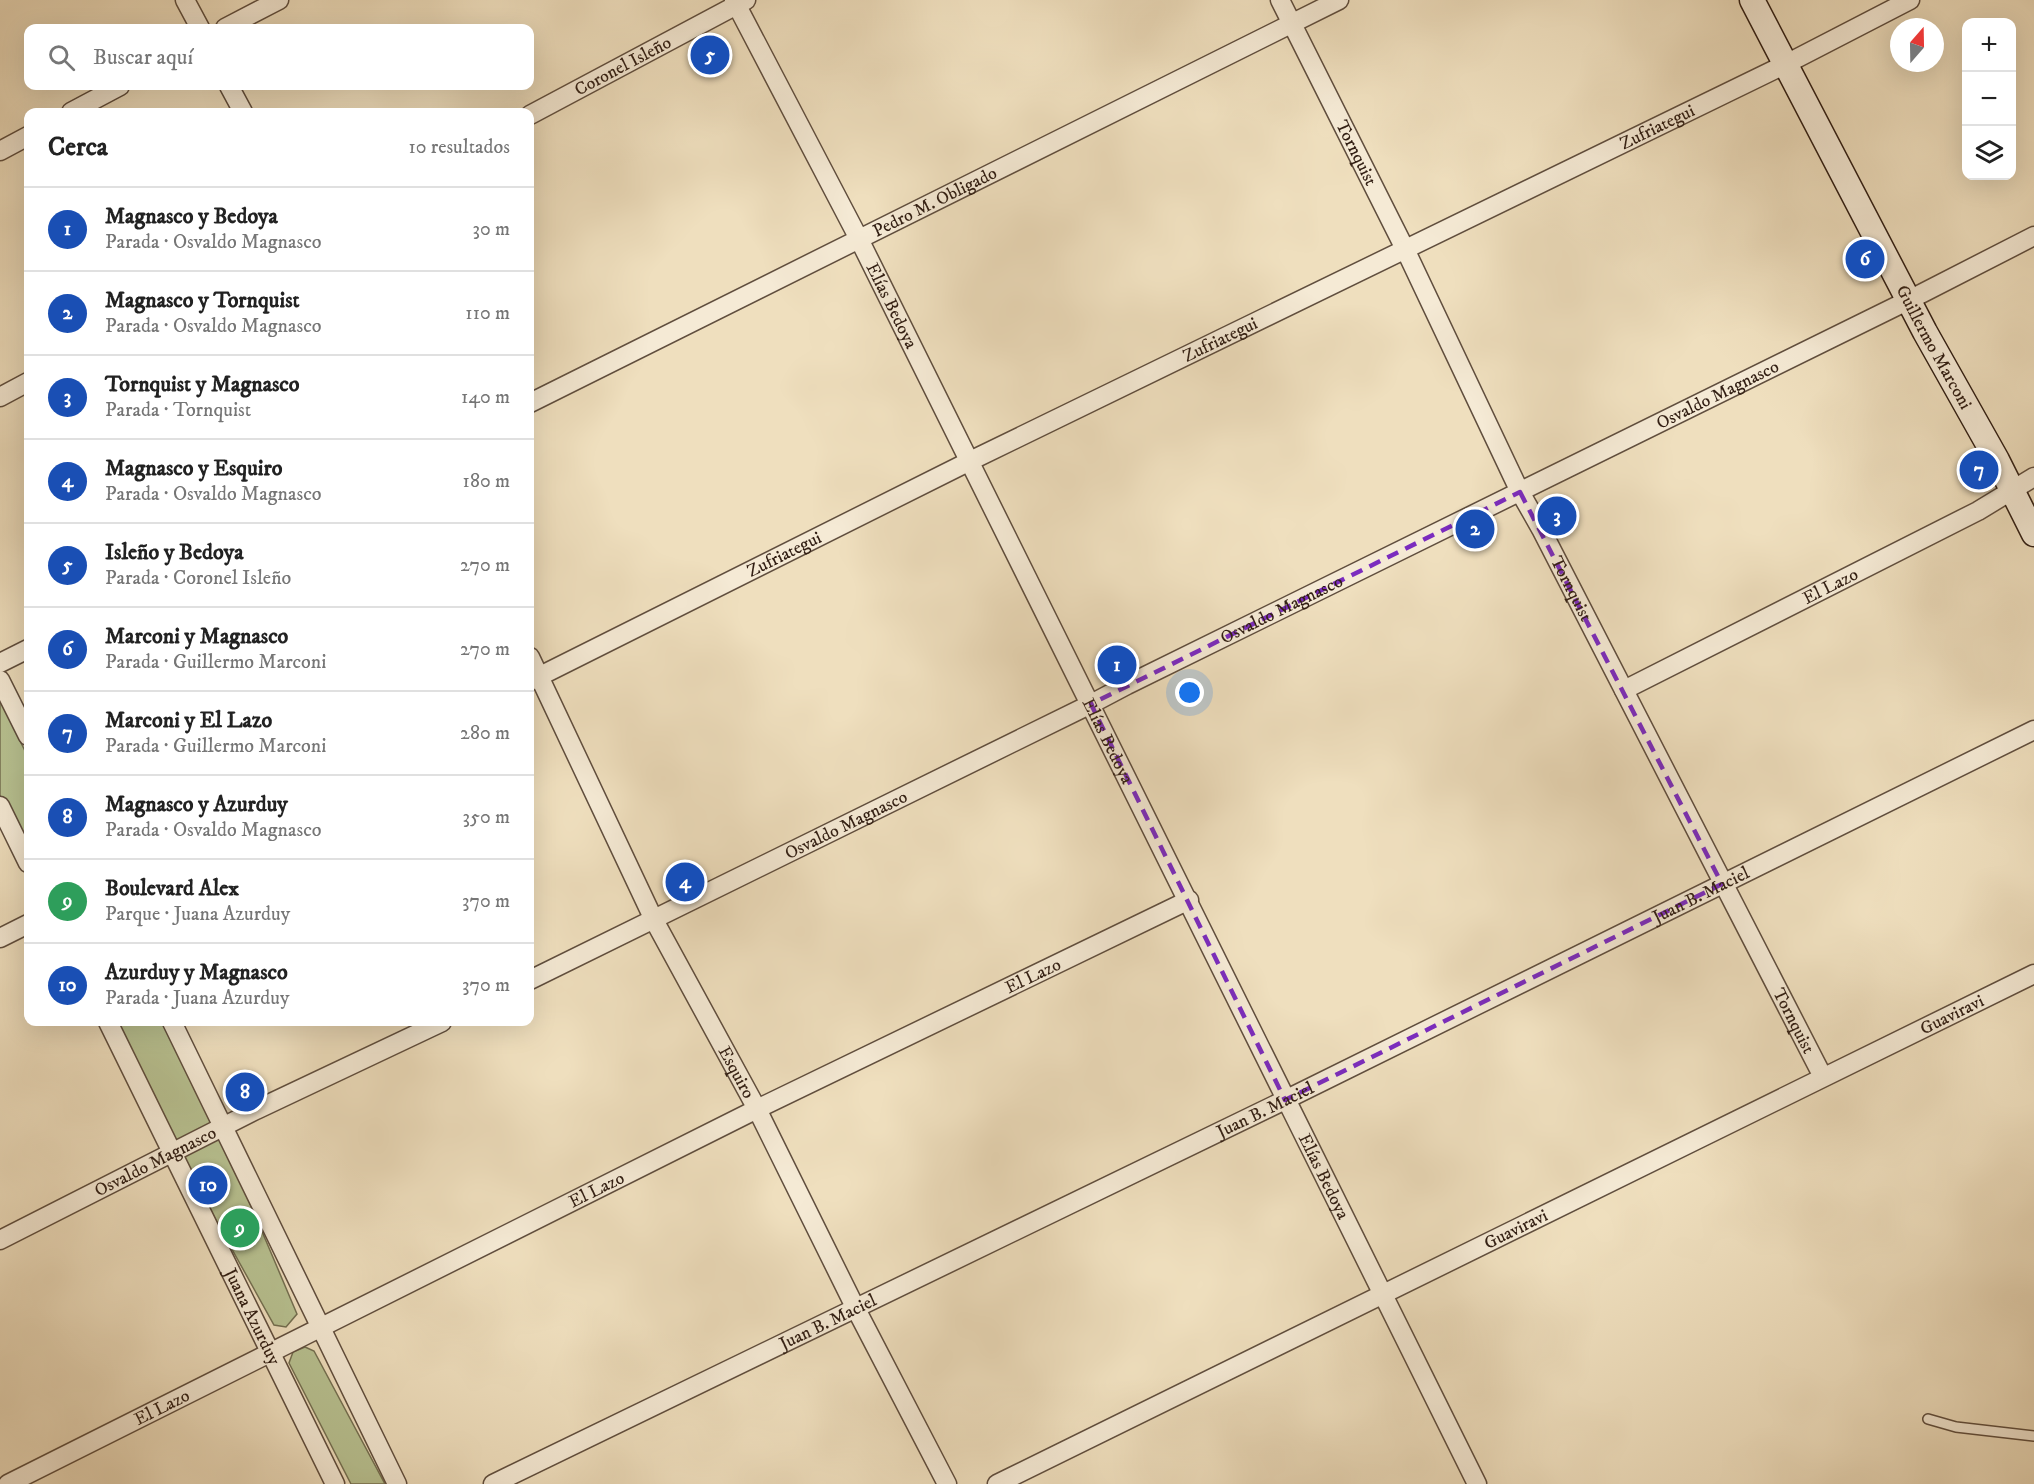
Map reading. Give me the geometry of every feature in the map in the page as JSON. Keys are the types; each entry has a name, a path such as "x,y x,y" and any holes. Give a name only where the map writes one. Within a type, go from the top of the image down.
{"street":[{"path":"185,0 198,24"},
{"path":"233,24 279,0"},
{"name":"Tornquist","path":"1280,0 1405,249 1520,492 1823,1077"},
{"name":"Pedro M. Obligado","path":"534,401 1340,0"},
{"name":"Guillermo Marconi","path":"1752,0 2034,534"},
{"name":"Zufriategui","path":"534,678 970,461 1786,64 1910,0"},
{"name":"Coronel Isleño","path":"534,113 739,2"},
{"name":"Elías Bedoya","path":"739,2 1189,900 1285,1100 1477,1484"},
{"path":"79,108 112,90"},
{"path":"232,90 241,108"},
{"path":"0,151 24,138"},
{"name":"Osvaldo Magnasco","path":"534,978 1909,300 2034,236"},
{"path":"0,397 24,384"},
{"name":"El Lazo","path":"1624,690 1978,511 2034,477"},
{"path":"0,663 24,651"},
{"name":"Esquiro","path":"534,678 654,920 757,1109 856,1309 947,1484"},
{"path":"0,680 24,728"},
{"name":"Juan B. Maciel","path":"494,1484 1285,1100 2034,730"},
{"path":"0,806 24,855"},
{"name":"El Lazo","path":"8,1484 757,1109 1189,900"},
{"path":"0,938 24,926"},
{"name":"Guaviravi","path":"997,1484 2034,974"},
{"name":"Juana Azurduy","path":"110,1026 335,1484"},
{"path":"174,1026 397,1484"},
{"name":"Osvaldo Magnasco","path":"0,1240 256,1110 434,1026"}],"lane":[{"path":"1928,1419 1956,1427 2034,1436"}],"highlighted area":[{"path":"1520,492 1722,884 1285,1100 1091,704"}],"green space":[{"path":"0,700 24,749 24,844 0,795"},
{"path":"115,1026 164,1026 219,1130 297,1314 286,1327 274,1325 173,1143"},
{"path":"305,1347 314,1351 385,1484 351,1484 289,1363 293,1352"}],"place":[{"name":"Isleño y Bedoya","path":"710,55"},
{"name":"Marconi y Magnasco","path":"1865,259"},
{"name":"Marconi y El Lazo","path":"1979,470"},
{"name":"Tornquist y Magnasco","path":"1557,516"},
{"name":"Magnasco y Tornquist","path":"1475,529"},
{"name":"Magnasco y Bedoya","path":"1117,665"},
{"name":"Magnasco y Esquiro","path":"685,882"},
{"name":"Magnasco y Azurduy","path":"245,1092"},
{"name":"Azurduy y Magnasco","path":"208,1185"},
{"name":"Boulevard Alex","path":"240,1228"}]}
